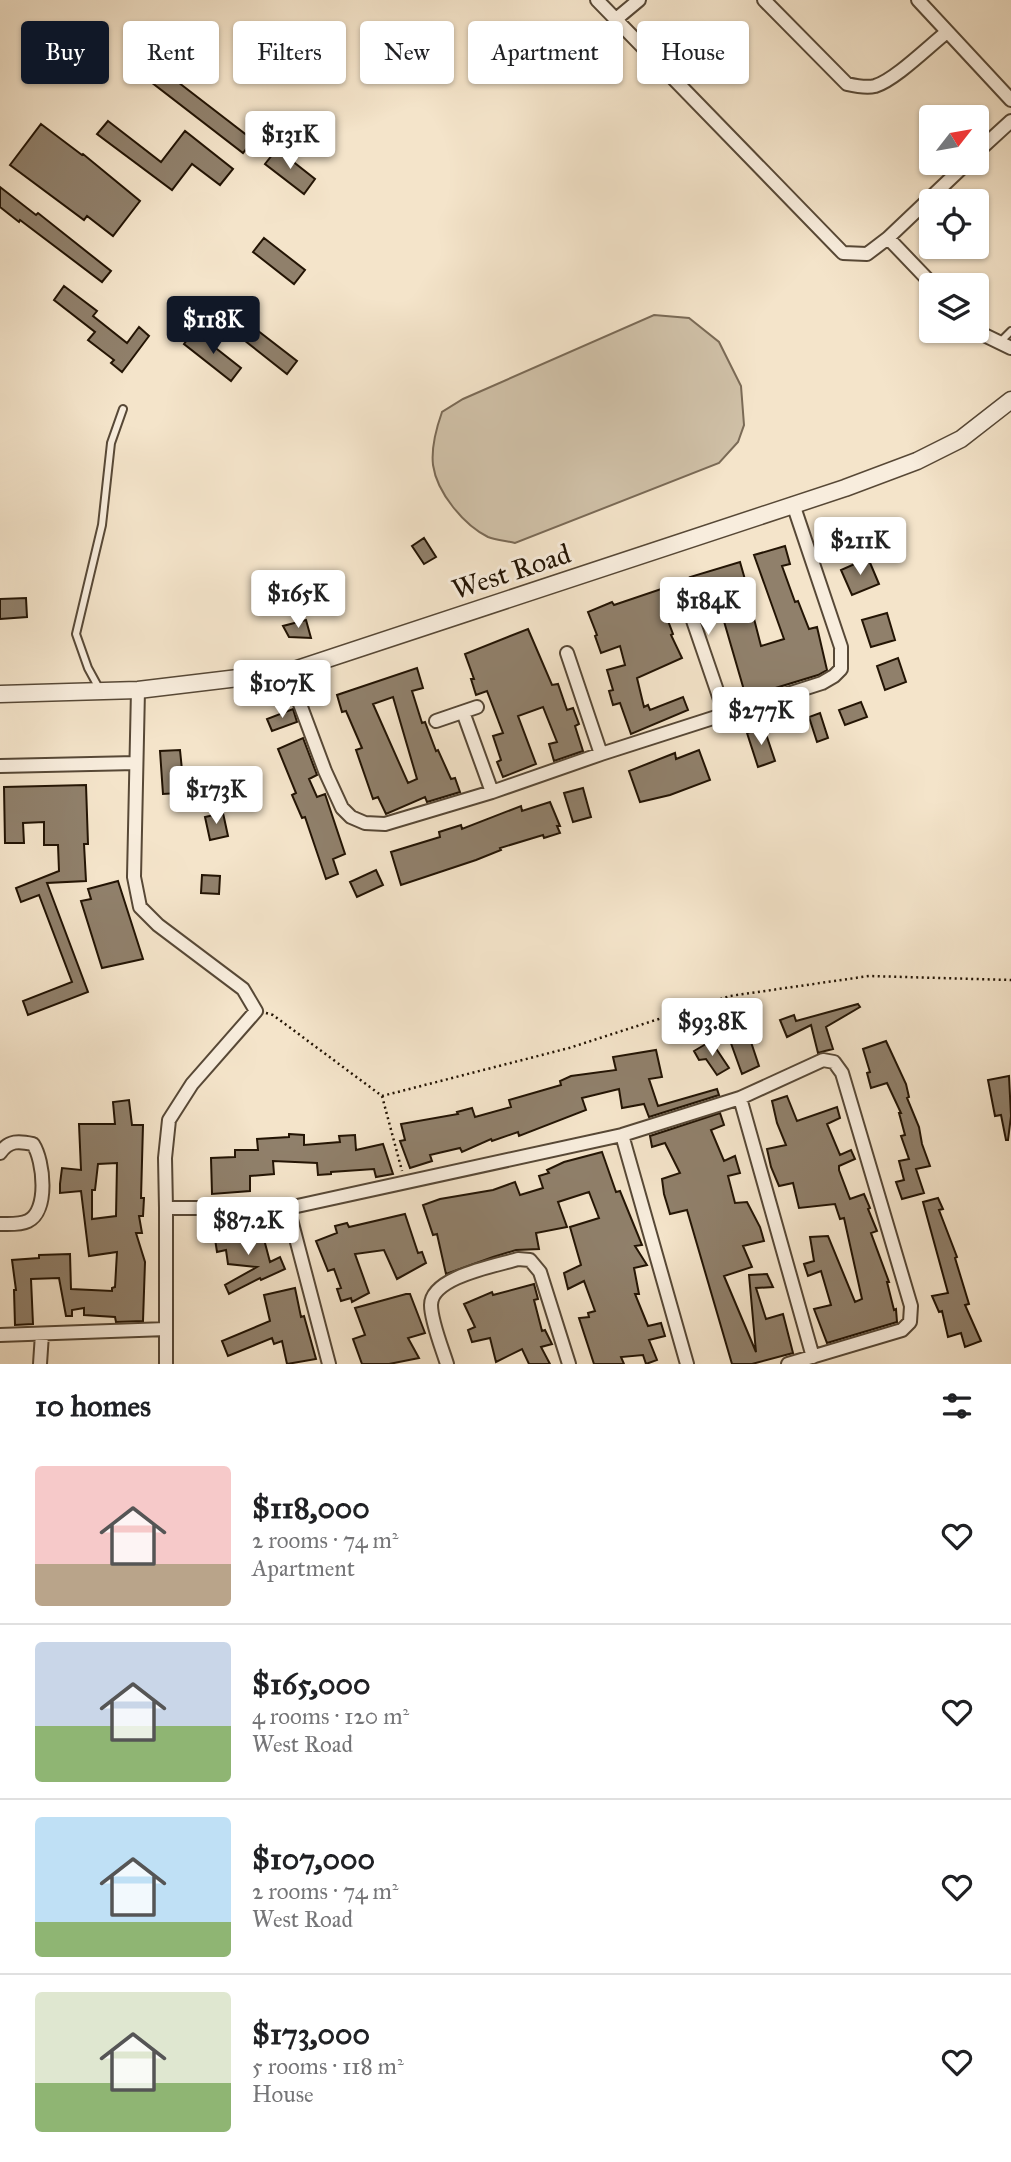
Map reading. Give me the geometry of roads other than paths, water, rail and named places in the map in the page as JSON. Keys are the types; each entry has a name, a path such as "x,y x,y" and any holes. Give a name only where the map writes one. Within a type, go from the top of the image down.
{"street":[{"path":"597,0 844,253 867,254 954,175"},
{"path":"615,20 639,0"},
{"path":"764,0 847,84 859,87 874,86 888,79 947,33"},
{"path":"918,0 1011,100"},
{"path":"989,141 1011,121"},
{"path":"888,237 922,273"},
{"path":"989,337 1006,345"},
{"name":"West Road","path":"0,694 138,690 288,673 917,461 961,439 1011,400"},
{"path":"288,673 342,808 351,817 365,823 385,824 492,792 725,715 822,682 841,669 841,647 793,505"},
{"path":"688,606 725,715"},
{"path":"567,653 601,754"},
{"path":"138,690 134,877 140,907 158,925 243,989 256,1011 192,1084 169,1120 165,1158 166,1364"},
{"path":"436,721 477,707"},
{"path":"463,712 492,792"},
{"path":"0,766 136,763"},
{"path":"166,1208 288,1208 622,1135 740,1098 822,1060 834,1062 839,1068 911,1306 910,1322 902,1330 788,1364"},
{"path":"740,1098 813,1357"},
{"path":"622,1135 687,1364"},
{"path":"0,1153 5,1146 18,1141 33,1144 40,1154 43,1172 39,1209 35,1216 27,1222 0,1224"},
{"path":"288,1208 329,1364"},
{"path":"447,1364 431,1306 434,1292 445,1282 518,1259 530,1260 540,1272 569,1364"},
{"path":"0,1335 166,1329"},
{"path":"40,1364 42,1334"}],"lane":[{"path":"1006,345 1011,331"},
{"path":"100,690 88,668 76,634 102,525 111,443 123,409"}]}
